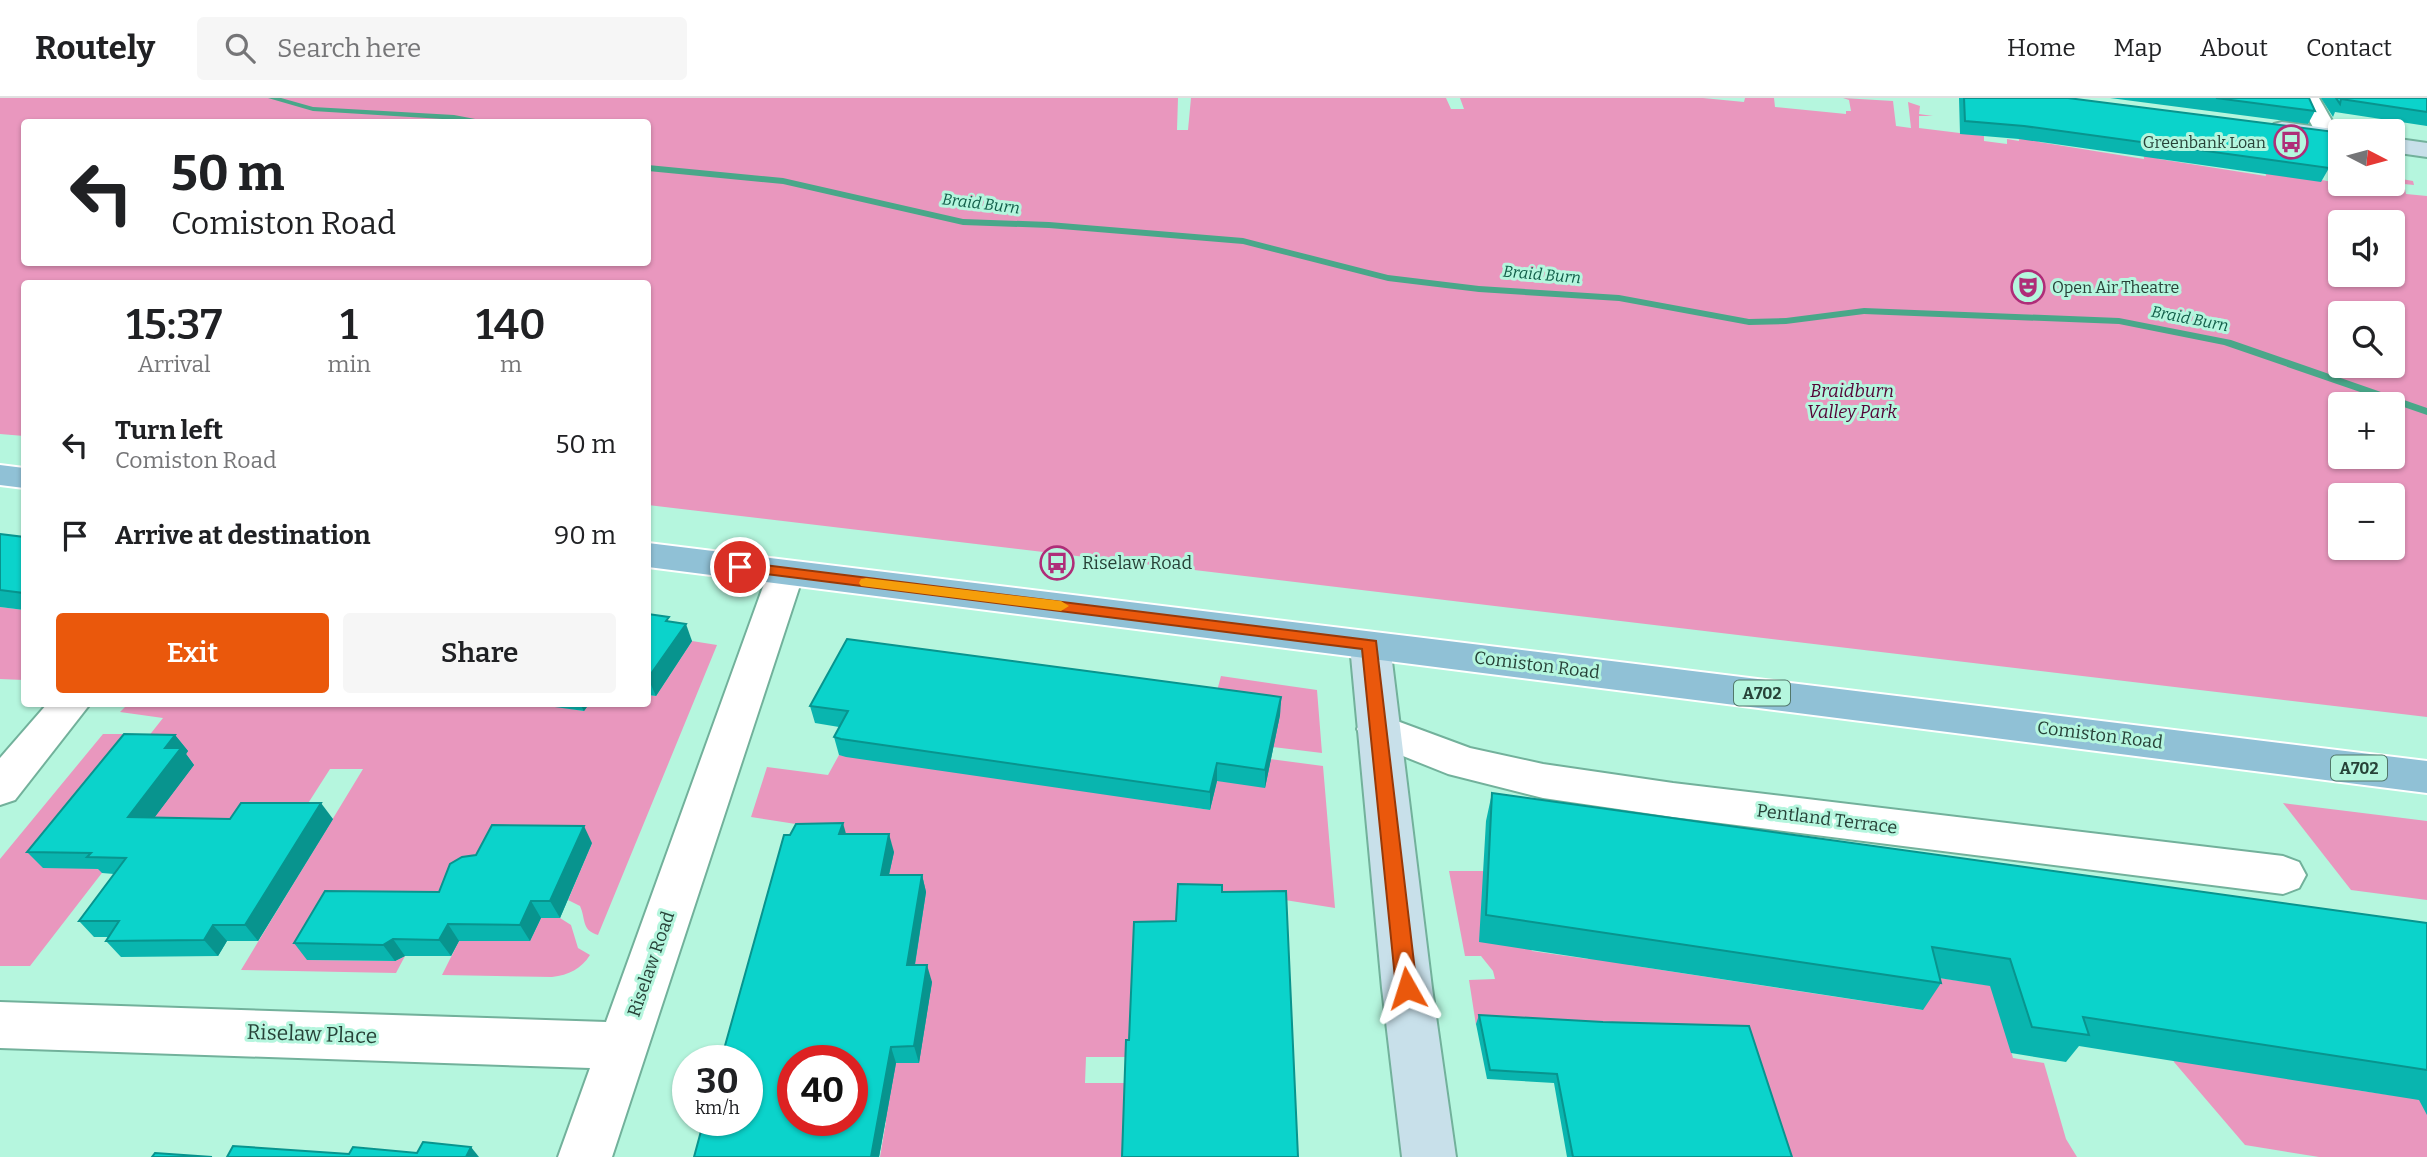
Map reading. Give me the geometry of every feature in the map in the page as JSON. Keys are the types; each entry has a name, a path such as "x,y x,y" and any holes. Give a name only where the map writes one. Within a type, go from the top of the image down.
{"main road":[{"path":"0,475 21,478"},
{"name":"Comiston Road","path":"651,555 2427,777"}],"street":[{"path":"2308,98 2328,127"},
{"path":"2264,127 2328,135"},
{"path":"2405,147 2427,150"},
{"name":"Riselaw Road","path":"585,1157 786,573"},
{"path":"1370,645 1407,988 1429,1157"},
{"path":"0,788 68,707"},
{"name":"Pentland Terrace","path":"1378,729 1464,763 1543,781 2283,875"},
{"name":"Riselaw Place","path":"0,1025 623,1046"}],"green space":[{"name":"Braidburn Valley Park","path":"0,98 1178,98 1177,130 1188,130 1191,98 1446,98 1451,109 1464,109 1460,98 1703,98 1744,102 1745,98 1774,98 1775,107 1846,114 1846,111 1851,111 1849,100 1843,98 1893,101 1896,126 1911,128 1908,102 1920,106 1919,114 1933,116 1919,116 1919,128 1984,136 1984,141 2007,144 2007,139 2019,141 2018,130 2039,142 2144,159 2143,146 2159,159 2266,176 2264,163 2300,176 2328,181 2328,196 2405,196 2405,189 2406,194 2427,196 2427,717 651,505 651,280 21,280 21,436 0,434"},
{"name":"Braidburn Valley Park","path":"2405,180 2413,181 2414,185 2405,184"},
{"path":"0,607 21,610 21,680 0,679"},
{"path":"692,641 717,645 598,935 586,927 580,906 568,900 592,843 462,880 308,960 395,961 405,956 396,973 241,970 363,769 330,769 298,819 132,834 30,966 0,966 0,859 103,734 140,734 67,824 137,751 163,718 120,712 125,707 561,707 583,711 586,707 651,707 651,695 656,696"},
{"path":"1221,676 1317,690 1322,753 1273,747 1279,715 1213,706"},
{"path":"839,755 1171,775 1164,803 1210,810 1217,781 1270,759 1323,766 1335,908 1285,900 1173,1057 1086,1057 1085,1083 1128,1083 1124,1157 880,1157 886,1121 868,1121 868,1045 855,1045 857,982 919,934 926,892 885,892 893,852 815,827 751,817 767,767 828,775"},
{"path":"2283,803 2427,821 2427,900 2351,890"},
{"path":"1449,871 1483,871 1532,951 1588,959 1587,924 1629,965 1922,1010 1914,974 1993,986 2013,1058 2044,1063 2066,1139 2077,1157 1783,1157 1476,1025 1469,980 1495,979 1493,971 1481,956 1465,956"},
{"path":"541,918 560,918 571,925 578,948 590,955 579,968 552,977 442,975 459,941 530,941"},
{"path":"2156,1011 2331,1037 2355,1090 2419,1099 2427,1062 2427,1157 2319,1157 2245,1145 2174,1062"}],"building":[{"path":"1964,98 2068,98 2328,131 2328,168 2024,126 1965,121"},
{"path":"2216,98 2309,98 2315,111"},
{"path":"2336,98 2427,98 2427,112 2341,99 2340,104"},
{"path":"0,534 21,537 21,593 0,590"},
{"path":"651,614 669,617 666,621 686,624 651,674"},
{"path":"847,639 1281,697 1265,770 1217,763 1210,792 834,737 848,711 810,706"},
{"path":"124,734 175,735 165,748 181,748 128,817 230,819 241,803 321,803 245,925 213,925 204,940 106,941 119,921 79,921 126,858 87,857 91,853 27,852"},
{"path":"1492,793 2427,923 2427,1070 2083,1017 2089,1035 2032,1027 2010,959 1932,947 1941,983 1486,915"},
{"path":"843,823 839,834 889,834 881,875 922,875 907,965 927,965 914,1046 891,1047 871,1157 694,1157 700,1136 763,1136 763,1045 725,1045 784,835 790,835 796,824"},
{"path":"492,825 584,826 550,901 531,901 520,925 448,924 439,940 393,939 383,945 294,943 325,891 439,892 450,864 462,857 476,855"},
{"path":"1178,884 1222,885 1222,892 1286,891 1298,1157 1122,1157 1134,922 1176,921"},
{"path":"1479,1015 1749,1026 1792,1157 1573,1157 1557,1074 1490,1070"},
{"path":"423,1142 471,1147 466,1157 227,1157 233,1146 349,1154 353,1147 417,1153"},
{"path":"155,1153 212,1157 152,1157"}],"waterway":[{"name":"Braid Burn","path":"272,98 313,109 467,119"},
{"name":"Braid Burn","path":"651,168 783,181 963,222 1049,225 1243,241 1388,278 1479,289 1619,298 1749,322 1786,321 1864,311 2119,321 2227,342 2427,412"}],"slow traffic":[{"path":"866,583 1061,606"}],"place":[{"name":"Greenbank Loan","path":"2291,142"},
{"name":"Open Air Theatre","path":"2028,287"},
{"name":"Riselaw Road","path":"1057,563"}],"route":[{"path":"740,567 1370,645 1407,988"}]}
